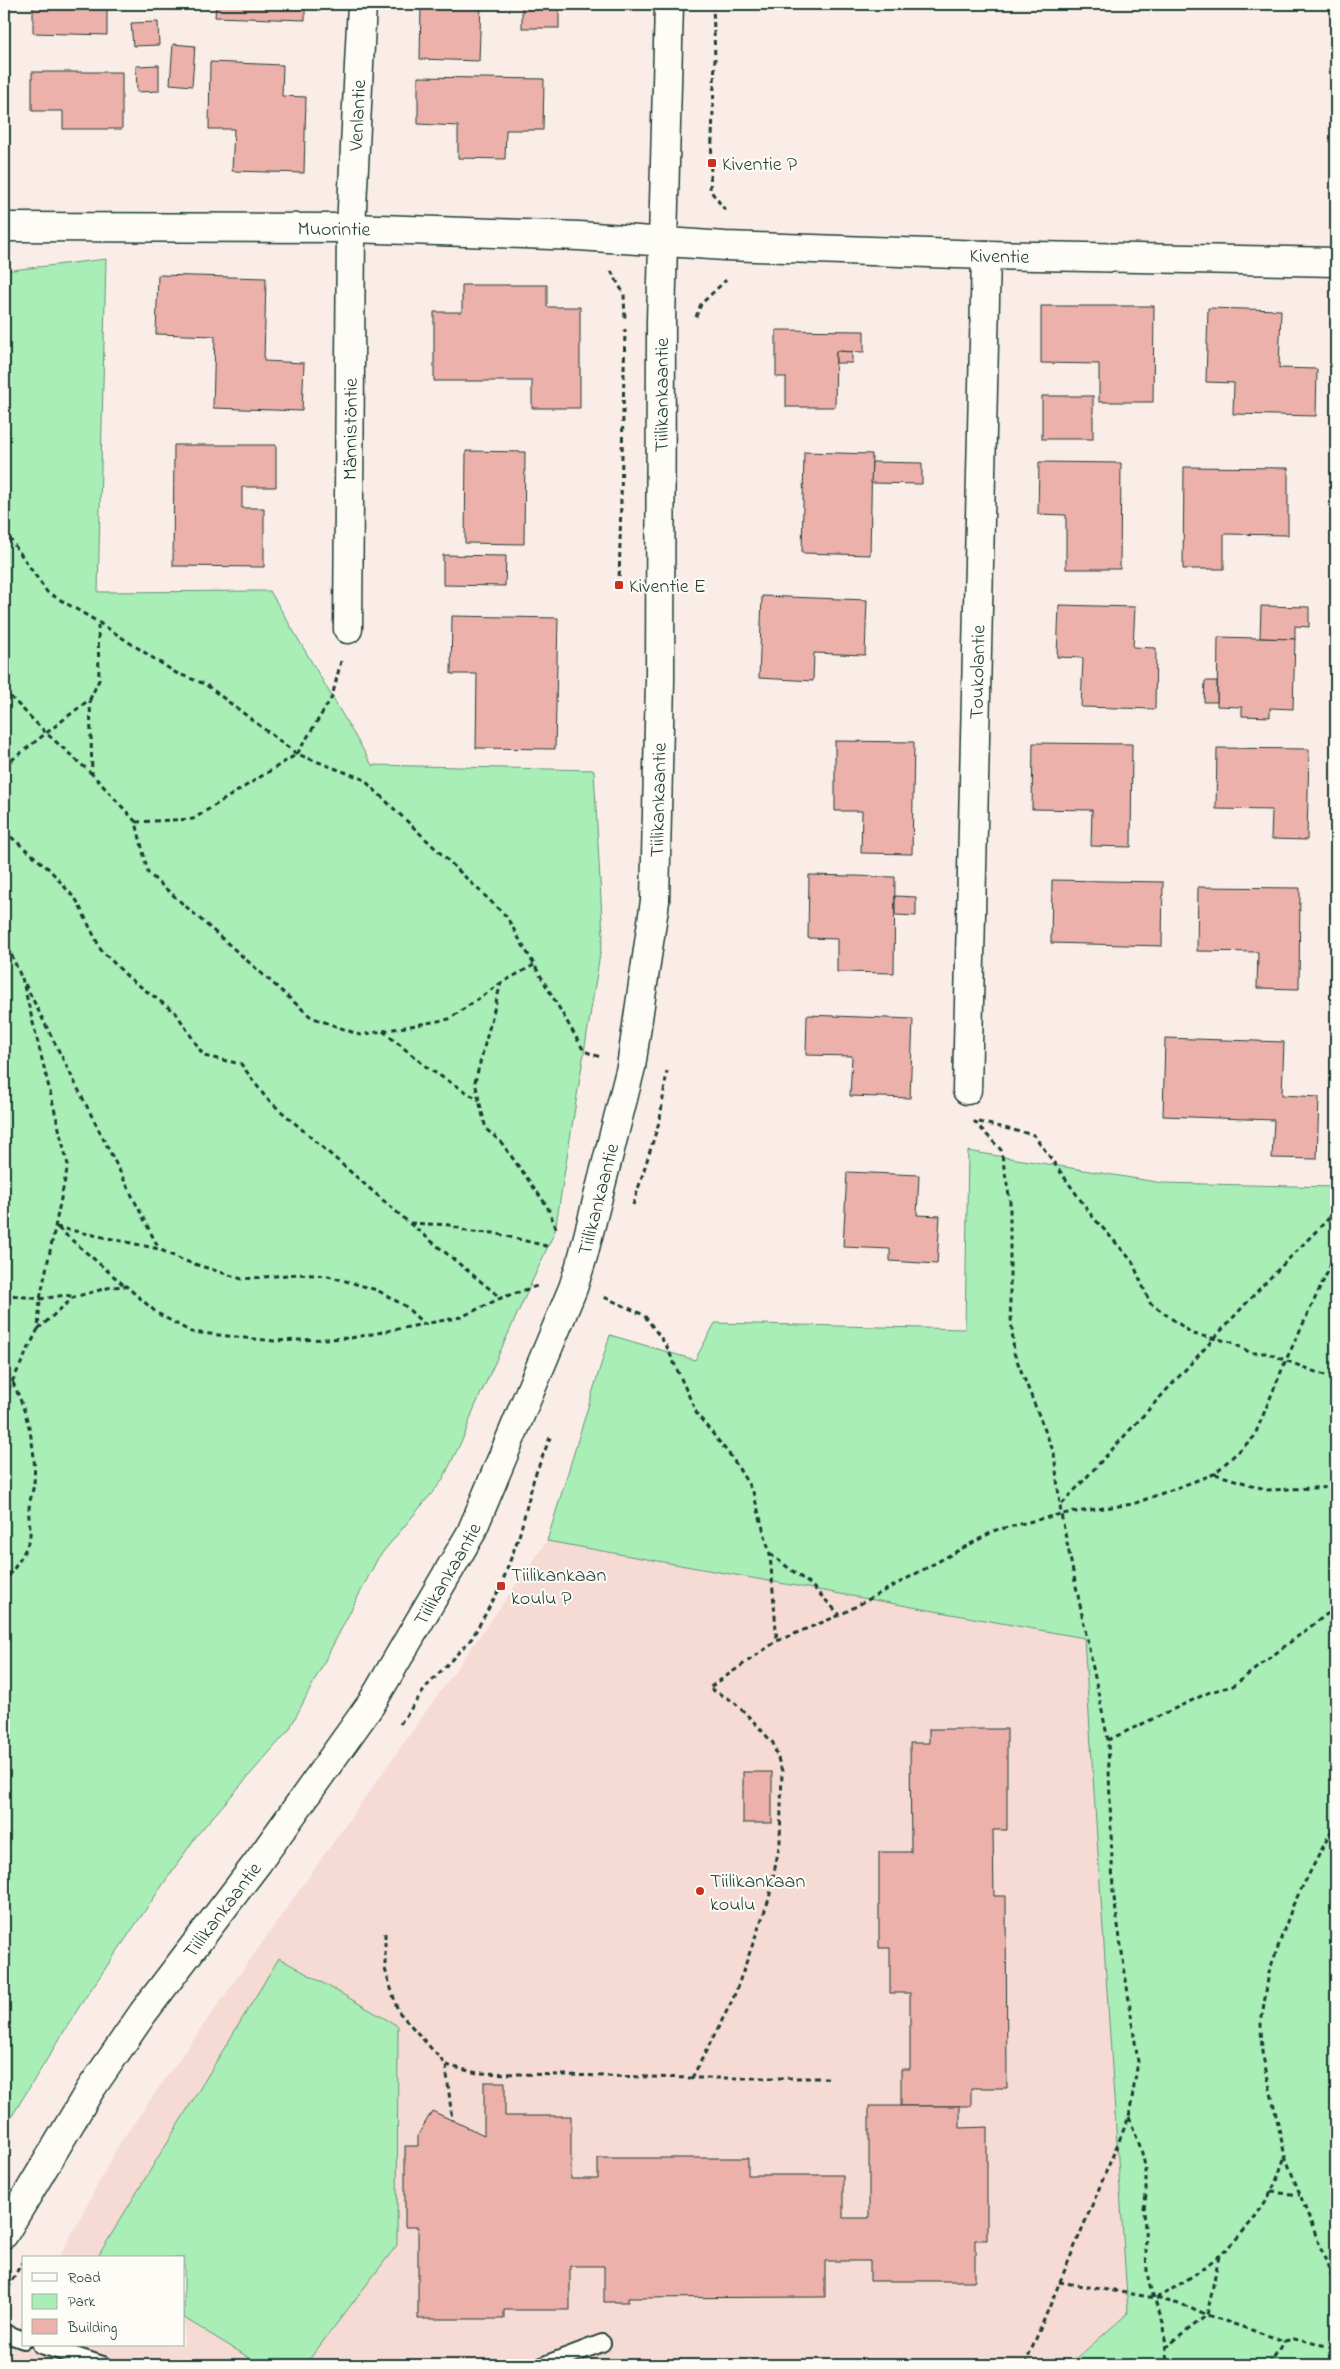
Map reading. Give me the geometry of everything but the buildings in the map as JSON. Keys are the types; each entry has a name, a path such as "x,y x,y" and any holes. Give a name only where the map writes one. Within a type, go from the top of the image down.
{"street":[{"name":"Venlantie","path":"351,228 362,4"},
{"name":"Tiilikankaantie","path":"4,2234 90,2090 143,2013 258,1862 371,1704 471,1533 579,1270 631,1067 655,901 660,681 661,322 669,4"},
{"name":"Muorintie","path":"4,227 351,228 579,236 663,243"},
{"name":"Männistöntie","path":"348,629 351,228"},
{"name":"Kiventie","path":"663,243 986,256 1336,262"},
{"name":"Toukolantie","path":"967,1090 986,256"}],"lane":[{"path":"4,2333 22,2339"},
{"path":"544,2365 602,2343"},
{"path":"44,2346 103,2365"}],"path":[{"path":"694,324 701,304 726,280 725,210 710,190 714,59 713,4"},
{"path":"579,236 611,271 624,294 625,322"},
{"path":"4,530 47,592 98,622 176,673 205,684 297,754 363,779 506,916 584,1051 631,1067"},
{"path":"92,774 90,699 99,680 98,622"},
{"path":"136,822 193,819 297,754 332,697 348,629"},
{"path":"4,690 46,733 92,774 136,822 148,873 312,1017 360,1035 449,1019 501,983 534,965"},
{"path":"4,766 90,699"},
{"path":"4,831 49,869 77,901 101,950 129,978 176,1013 204,1056 241,1064 266,1098 408,1222 500,1298"},
{"path":"4,938 22,978 159,1250"},
{"path":"4,1398 38,1329 40,1299 68,1165 22,978"},
{"path":"501,983 475,1082 486,1129 501,1142 547,1206 560,1240 579,1270"},
{"path":"383,1031 429,1069 479,1100"},
{"path":"630,1213 660,1119 667,1070"},
{"path":"967,1090 974,1121 1001,1150 1010,1201 1010,1305 1014,1354 1054,1453 1061,1514 1108,1740 1113,1891 1138,2062 1129,2117 1025,2365"},
{"path":"974,1121 1034,1135 1092,1216 1132,1261 1150,1303 1193,1334 1231,1342 1252,1354 1267,1354 1336,1378"},
{"path":"1061,1504 1263,1285 1336,1210"},
{"path":"408,1222 450,1225 469,1232 494,1233 553,1247 579,1270 604,1297 644,1315 666,1345 696,1414 733,1459 753,1492 770,1554 777,1641"},
{"path":"56,1227 157,1313 191,1332 274,1341 351,1338 461,1317 500,1298 579,1270"},
{"path":"56,1227 159,1250 182,1260 242,1279 298,1274 328,1276 377,1290 405,1306 423,1324"},
{"path":"692,2078 733,1999 769,1899 780,1842 782,1771 773,1743 733,1701 708,1688 777,1641 840,1615 996,1530 1061,1514 1133,1504 1214,1474 1254,1437 1286,1360 1336,1254"},
{"path":"38,1329 74,1297 111,1287 126,1286"},
{"path":"600,1306 607,1288"},
{"path":"4,1294 40,1299 66,1295 74,1297"},
{"path":"4,1386 13,1382"},
{"path":"4,1583 18,1562 30,1534 29,1510 35,1467 30,1436 13,1382"},
{"path":"397,1728 427,1686 472,1638 501,1586 520,1533 534,1478 551,1433"},
{"path":"1214,1474 1268,1490 1336,1487"},
{"path":"770,1554 810,1584 840,1615"},
{"path":"1108,1740 1210,1692 1232,1686 1327,1614 1336,1613"},
{"path":"1336,1822 1293,1905 1269,1972 1261,2024 1262,2052 1285,2156 1336,2286"},
{"path":"385,1933 385,1969 398,2011 446,2065 477,2073 692,2078 832,2078"},
{"path":"446,2065 452,2120"},
{"path":"1129,2117 1141,2149 1146,2170 1144,2209 1147,2271 1149,2284 1156,2298 1164,2325 1166,2365"},
{"path":"1156,2298 1187,2281 1234,2244 1271,2192 1285,2156"},
{"path":"1271,2192 1300,2195"},
{"path":"1164,2349 1207,2315 1219,2256"},
{"path":"4,2296 22,2263"},
{"path":"1059,2282 1156,2298 1190,2307 1207,2315 1284,2341 1294,2339 1336,2348"},
{"path":"1269,2365 1284,2341"}],"shaded area":[{"name":"Tiilikankaan koulu","path":"547,1541 1084,1638 1128,2313 1069,2365 5,2365 22,2331 22,2346 185,2346 185,2256 60,2256 119,2144"}],"green space":[{"path":"106,259 98,592 270,591 372,765 594,770 603,936 555,1231 473,1411 465,1434 442,1481 378,1558 289,1730 197,1835 81,2004 4,2129 4,271"},
{"path":"968,1151 1162,1183 1336,1187 1336,2365 1069,2365 1128,2313 1084,1638 547,1541 610,1335 695,1360 715,1323 965,1329"},
{"path":"279,1958 398,2026 397,2245 305,2365 261,2365 185,2319 185,2256 98,2256"}],"place":[{"name":"Kiventie P","path":"712,163"},
{"name":"Kiventie E","path":"619,585"},
{"name":"Tiilikankaan koulu P","path":"501,1586"},
{"name":"Tiilikankaan koulu","path":"700,1891"}]}
